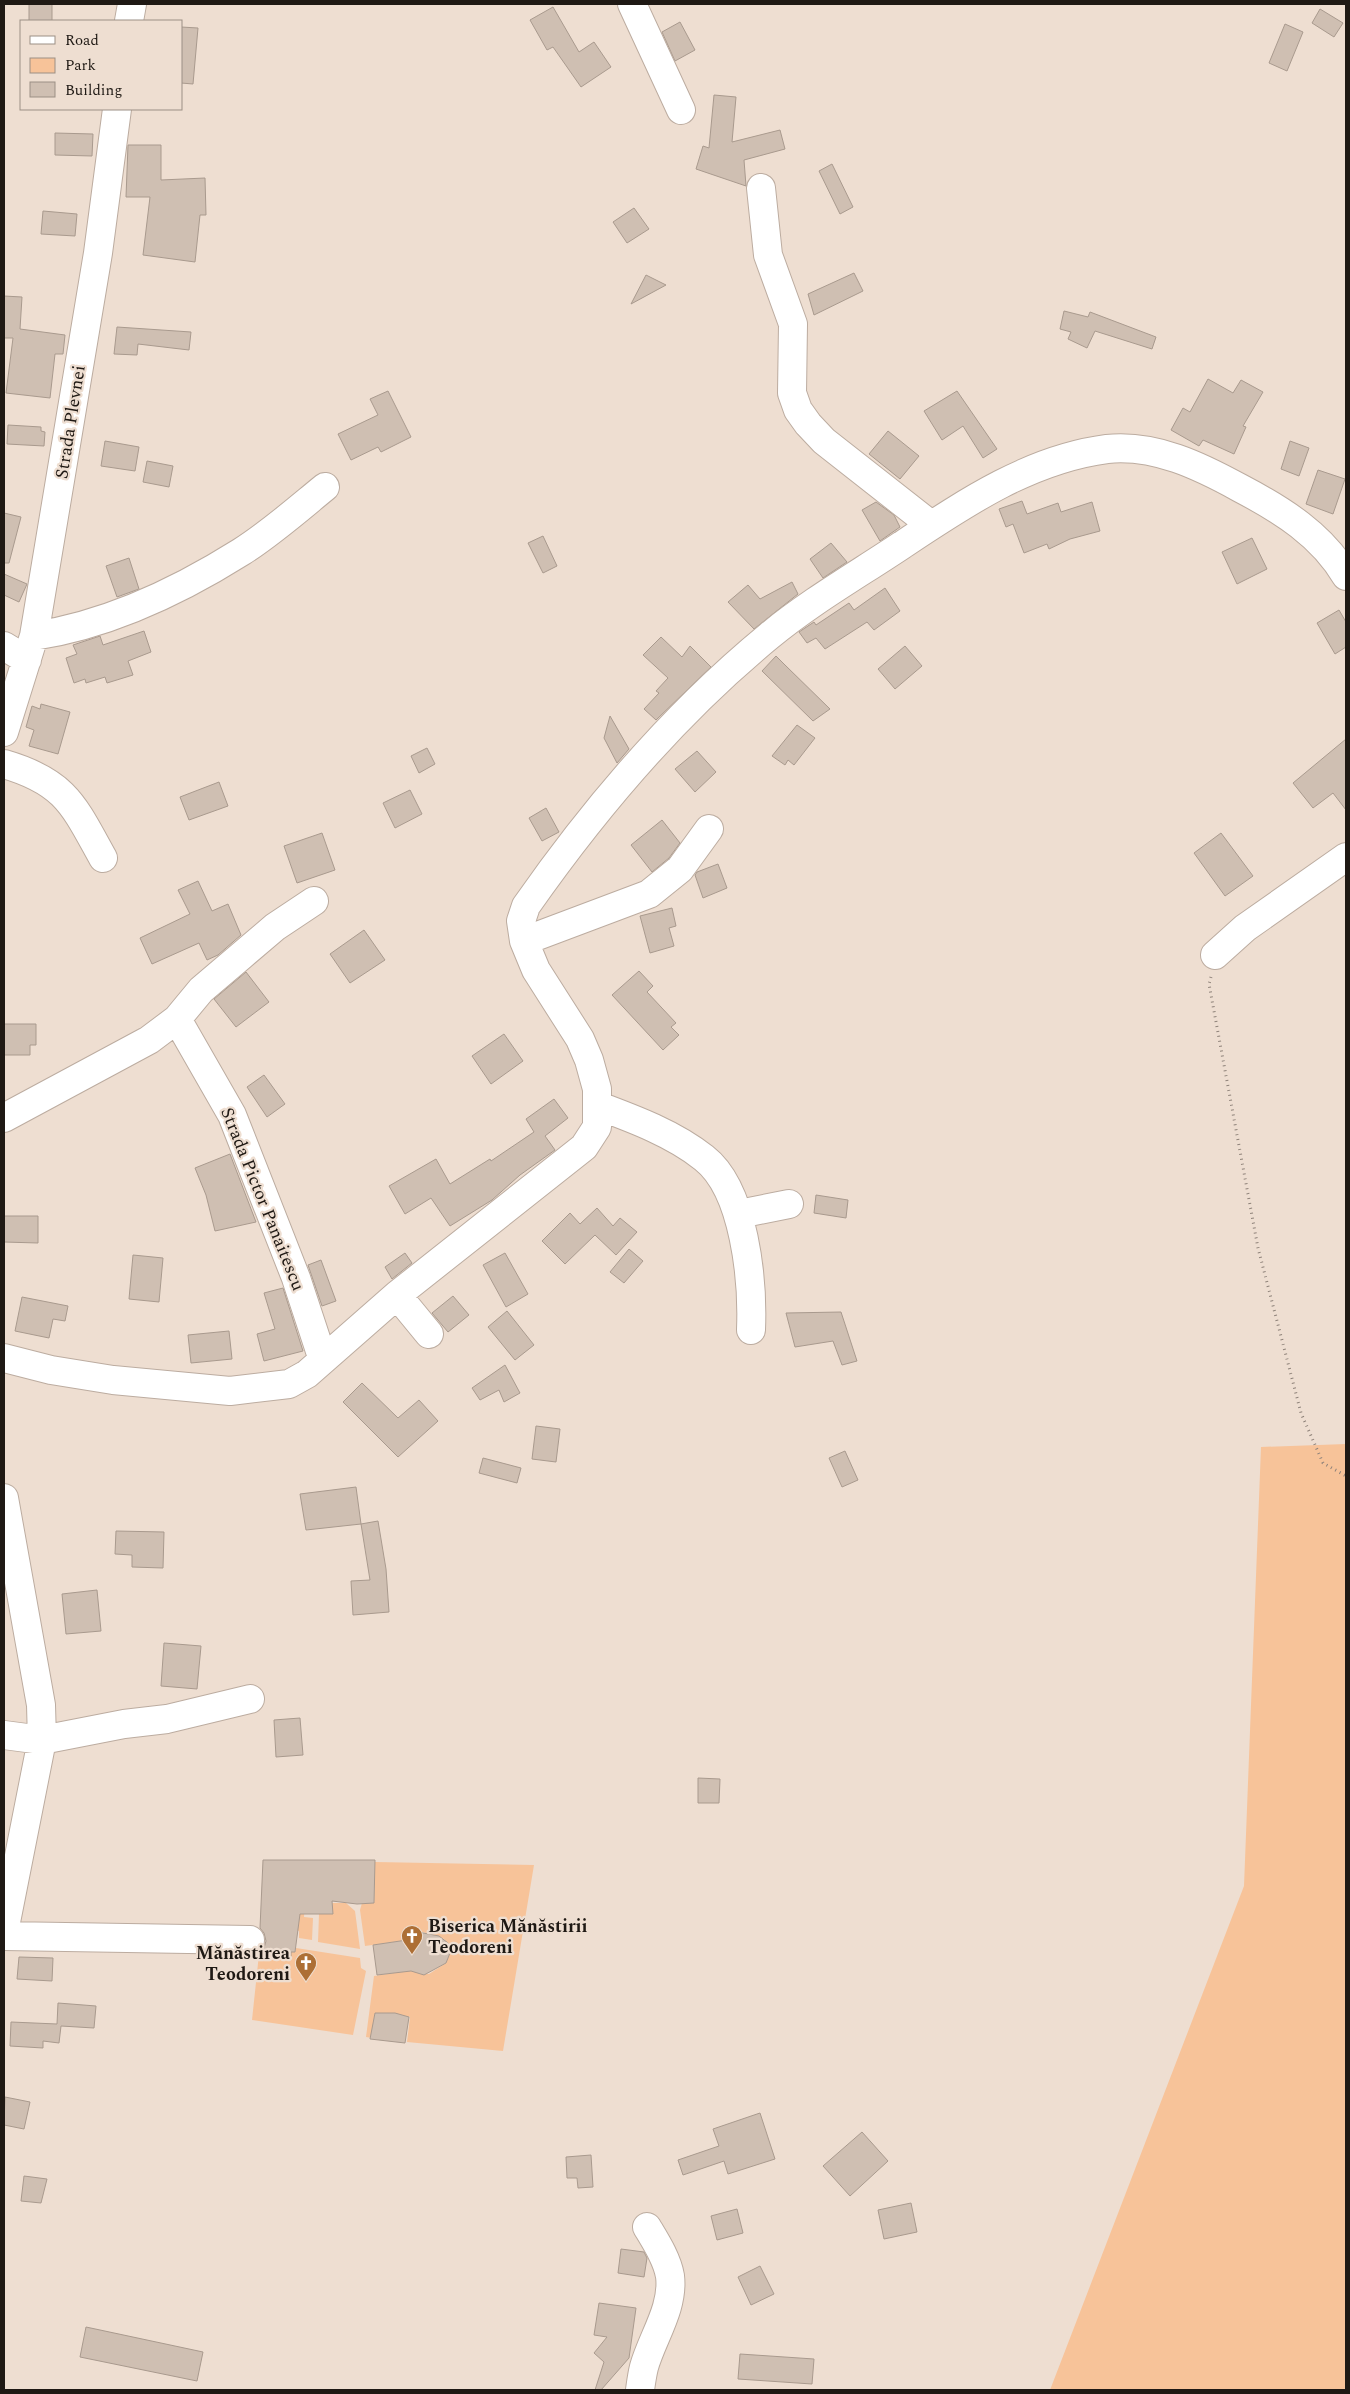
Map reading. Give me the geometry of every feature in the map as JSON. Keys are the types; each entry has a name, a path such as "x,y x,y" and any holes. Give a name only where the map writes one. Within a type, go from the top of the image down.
{"street":[{"path":"129,20 132,4"},
{"path":"632,4 682,110"},
{"name":"Strada Plevnei","path":"4,732 31,648 98,253 117,110"},
{"path":"761,188 768,255 793,324 792,393 798,410 824,441 931,526"},
{"path":"4,1358 51,1370 113,1380 230,1391 289,1384 307,1374 397,1295 584,1147 597,1127 597,1089 589,1060 580,1039 536,970 524,941 521,921 526,906 594,814 635,763 679,717 769,635 821,597 972,499 1013,477 1046,464 1108,449 1141,450 1199,466 1252,494 1316,537 1335,557 1346,576"},
{"path":"4,646 31,648 67,631 159,596 204,574 262,537 325,486"},
{"path":"4,764 36,774 56,786 73,806 103,858"},
{"path":"524,941 649,894 680,869 709,829"},
{"path":"1215,955 1245,928 1346,857"},
{"path":"4,1118 149,1040 177,1019 201,990 275,927 314,901"},
{"name":"Strada Pictor Panaitescu","path":"177,1019 232,1115 296,1278 323,1360"},
{"path":"598,1106 628,1117 666,1135 705,1159 728,1186 739,1214 745,1245 751,1330"},
{"path":"739,1214 789,1204"},
{"path":"397,1295 429,1334"},
{"path":"4,1498 41,1705 42,1740 4,1934 250,1940"},
{"path":"4,1735 42,1740 124,1724 167,1719 250,1699"},
{"path":"640,2390 643,2368 671,2291 669,2274 663,2256 647,2227"}],"path":[{"path":"1215,955 1209,984 1258,1248 1301,1413 1323,1463 1346,1476"}],"green space":[{"path":"1346,1444 1346,2390 1050,2390 1244,1886 1261,1447"},
{"path":"375,1862 534,1865 503,2051 407,2042 410,2017 375,2013 372,2038 366,2037 374,1976 413,1970 420,1974 429,1974 446,1963 450,1953 450,1948 444,1939 423,1932 414,1934 408,1940 365,1946 360,1910 362,1903 374,1902"},
{"path":"286,1899 305,1899 304,1917 313,1918 312,1940 299,1938 299,1931 295,1930"},
{"path":"332,1903 346,1903 355,1911 360,1949 318,1942 319,1914"},
{"path":"296,1948 360,1958 361,1968 366,1971 353,2035 252,2020 259,1954 290,1957 291,1952 295,1952"}],"building":[{"path":"29,4 52,4 52,20 29,20"},
{"path":"553,7 579,52 594,42 611,67 581,87 553,47 547,50 530,20"},
{"path":"1320,9 1343,23 1334,37 1312,23"},
{"path":"680,22 695,50 675,61 662,32"},
{"path":"1285,24 1303,32 1287,71 1269,63"},
{"path":"182,27 198,28 193,84 182,83"},
{"path":"714,95 736,97 732,142 780,130 785,149 744,160 746,186 696,169 703,146 709,148"},
{"path":"55,133 93,134 92,156 55,155"},
{"path":"128,145 161,145 161,180 205,178 206,215 200,215 195,262 143,255 150,197 126,197"},
{"path":"832,164 853,207 840,214 819,171"},
{"path":"634,208 649,229 627,243 613,222"},
{"path":"43,211 77,214 75,236 41,234"},
{"path":"854,273 863,291 814,315 808,294"},
{"path":"646,275 666,285 631,304"},
{"path":"4,296 22,297 20,329 65,335 63,354 55,354 50,398 6,393 13,338 4,338"},
{"path":"1064,311 1088,317 1090,312 1156,337 1152,349 1095,331 1087,348 1068,339 1071,332 1060,329"},
{"path":"117,327 191,332 189,350 138,344 137,355 114,354"},
{"path":"1208,379 1233,393 1241,380 1263,392 1243,426 1246,427 1234,454 1203,440 1199,446 1171,430 1183,408 1190,412"},
{"path":"388,391 411,437 381,452 378,447 351,460 338,434 378,415 370,399"},
{"path":"957,391 997,449 983,458 963,426 942,440 924,411"},
{"path":"8,425 41,427 41,431 45,432 44,446 7,444"},
{"path":"888,431 919,456 900,479 869,454"},
{"path":"105,441 139,447 135,471 101,466"},
{"path":"1290,441 1309,448 1299,476 1281,469"},
{"path":"147,461 173,466 169,487 143,482"},
{"path":"1318,470 1345,479 1333,514 1306,504"},
{"path":"1022,501 1027,514 1058,503 1061,512 1092,502 1100,531 1070,539 1049,549 1047,544 1024,553 1013,524 1006,527 999,509"},
{"path":"876,502 894,515 900,527 880,541 862,510"},
{"path":"4,513 21,517 9,563 4,563"},
{"path":"543,536 557,566 543,573 528,543"},
{"path":"1252,538 1267,569 1237,584 1222,552"},
{"path":"831,543 847,562 823,578 810,559"},
{"path":"129,558 139,589 117,597 106,566"},
{"path":"4,574 27,584 19,602 4,595"},
{"path":"792,582 798,594 754,629 728,602 748,585 760,599"},
{"path":"885,588 900,611 874,630 867,622 825,649 816,638 807,643 799,632 814,622 816,625 849,603 854,610"},
{"path":"1339,610 1346,622 1346,647 1335,654 1317,623"},
{"path":"144,631 151,652 128,661 133,675 107,683 105,677 86,683 85,679 74,683 66,658 77,654 73,645 100,636 103,645"},
{"path":"661,637 682,657 690,646 711,667 656,720 644,709 659,693 656,691 668,678 643,655"},
{"path":"905,646 922,666 895,689 878,669"},
{"path":"776,656 830,709 813,721 762,671"},
{"path":"41,704 70,712 58,754 29,746 34,730 26,727 32,706 40,709"},
{"path":"610,716 629,749 617,763 604,738"},
{"path":"797,725 815,738 794,765 788,760 785,765 772,756"},
{"path":"1346,739 1346,810 1333,793 1313,808 1293,783"},
{"path":"427,748 435,764 419,773 411,756"},
{"path":"697,751 716,772 695,792 675,769"},
{"path":"219,782 228,806 189,820 180,797"},
{"path":"410,790 422,814 395,828 383,803"},
{"path":"546,808 559,832 542,841 529,818"},
{"path":"662,820 680,843 669,858 652,872 631,845"},
{"path":"322,833 335,870 297,883 284,846"},
{"path":"1221,833 1253,876 1225,896 1194,853"},
{"path":"718,864 727,888 703,898 695,875 697,872"},
{"path":"198,881 212,911 228,904 241,935 218,955 207,960 199,943 152,964 140,938 190,914 178,890"},
{"path":"672,908 676,926 669,928 674,946 650,953 640,916"},
{"path":"364,930 385,960 350,983 330,954"},
{"path":"639,971 653,986 647,992 676,1023 671,1027 679,1035 663,1050 612,995"},
{"path":"246,972 269,1002 236,1027 214,999"},
{"path":"4,1024 36,1024 36,1045 30,1045 30,1055 4,1055"},
{"path":"504,1034 523,1061 491,1084 472,1056"},
{"path":"264,1075 285,1104 267,1117 247,1087"},
{"path":"554,1099 568,1118 545,1136 555,1150 520,1175 492,1200 450,1226 431,1198 405,1214 389,1186 436,1159 450,1184 490,1159 491,1161 534,1132 526,1119"},
{"path":"230,1154 256,1222 215,1231 206,1195 195,1168"},
{"path":"816,1195 848,1200 846,1218 814,1213"},
{"path":"597,1208 613,1226 620,1218 637,1232 616,1255 595,1235 565,1264 542,1241 570,1213 580,1224"},
{"path":"4,1216 38,1216 38,1243 4,1242"},
{"path":"629,1249 643,1261 624,1283 610,1272"},
{"path":"405,1253 412,1263 392,1279 385,1267"},
{"path":"505,1253 528,1294 506,1307 483,1265"},
{"path":"133,1255 163,1258 159,1302 129,1299"},
{"path":"321,1260 336,1301 322,1306 308,1265"},
{"path":"283,1288 303,1351 264,1361 257,1334 275,1329 264,1293"},
{"path":"453,1296 469,1315 448,1332 432,1313"},
{"path":"22,1297 68,1306 65,1321 53,1319 49,1338 15,1331"},
{"path":"507,1311 534,1345 515,1360 488,1327"},
{"path":"841,1312 857,1361 842,1365 833,1341 795,1347 786,1313"},
{"path":"229,1331 232,1359 191,1363 188,1335"},
{"path":"505,1365 520,1393 504,1402 499,1390 480,1400 472,1388"},
{"path":"362,1383 398,1418 419,1400 438,1421 398,1457 343,1402"},
{"path":"536,1426 560,1429 556,1462 532,1459"},
{"path":"845,1451 858,1480 842,1487 829,1458"},
{"path":"483,1458 521,1468 517,1483 479,1473"},
{"path":"356,1487 361,1524 306,1530 300,1494"},
{"path":"378,1521 386,1569 389,1612 353,1615 351,1581 370,1580 361,1524"},
{"path":"116,1531 164,1532 163,1568 132,1567 132,1555 115,1554"},
{"path":"97,1590 101,1631 66,1634 62,1594"},
{"path":"164,1643 201,1646 197,1689 161,1686"},
{"path":"300,1718 303,1755 276,1757 274,1720"},
{"path":"698,1778 720,1779 719,1803 698,1803"},
{"path":"263,1860 375,1860 374,1903 357,1904 332,1901 333,1914 300,1914 295,1952 291,1952 291,1957 258,1954 264,1948 266,1941 264,1933 260,1928"},
{"name":"Biserica Mănăstirii Teodoreni","path":"418,1932 439,1936 448,1943 450,1953 446,1963 424,1975 411,1971 377,1975 373,1945 407,1940"},
{"path":"19,1957 53,1958 52,1981 17,1979"},
{"path":"58,2003 96,2006 94,2028 61,2026 59,2043 43,2041 43,2048 10,2046 11,2022 57,2024"},
{"path":"375,2013 395,2013 409,2017 405,2043 370,2039"},
{"path":"5,2097 30,2102 24,2129 4,2125"},
{"path":"760,2113 775,2159 728,2174 724,2161 683,2175 678,2160 719,2146 713,2129"},
{"path":"862,2132 888,2161 850,2196 823,2166"},
{"path":"591,2155 593,2187 578,2188 577,2178 567,2178 566,2157"},
{"path":"24,2176 47,2179 41,2203 21,2201"},
{"path":"911,2203 917,2232 884,2239 878,2210"},
{"path":"737,2209 743,2233 717,2240 711,2216"},
{"path":"621,2249 644,2252 647,2258 644,2277 618,2273"},
{"path":"760,2266 774,2294 751,2305 738,2277"},
{"path":"599,2303 636,2308 629,2358 601,2390 595,2390 604,2362 594,2353 607,2337 594,2335"},
{"path":"86,2327 203,2352 197,2381 80,2357"},
{"path":"740,2354 814,2359 812,2384 738,2379"}],"place":[{"name":"Biserica Mănăstirii Teodoreni","path":"412,1955"},
{"name":"Mănăstirea Teodoreni","path":"306,1982"}]}
